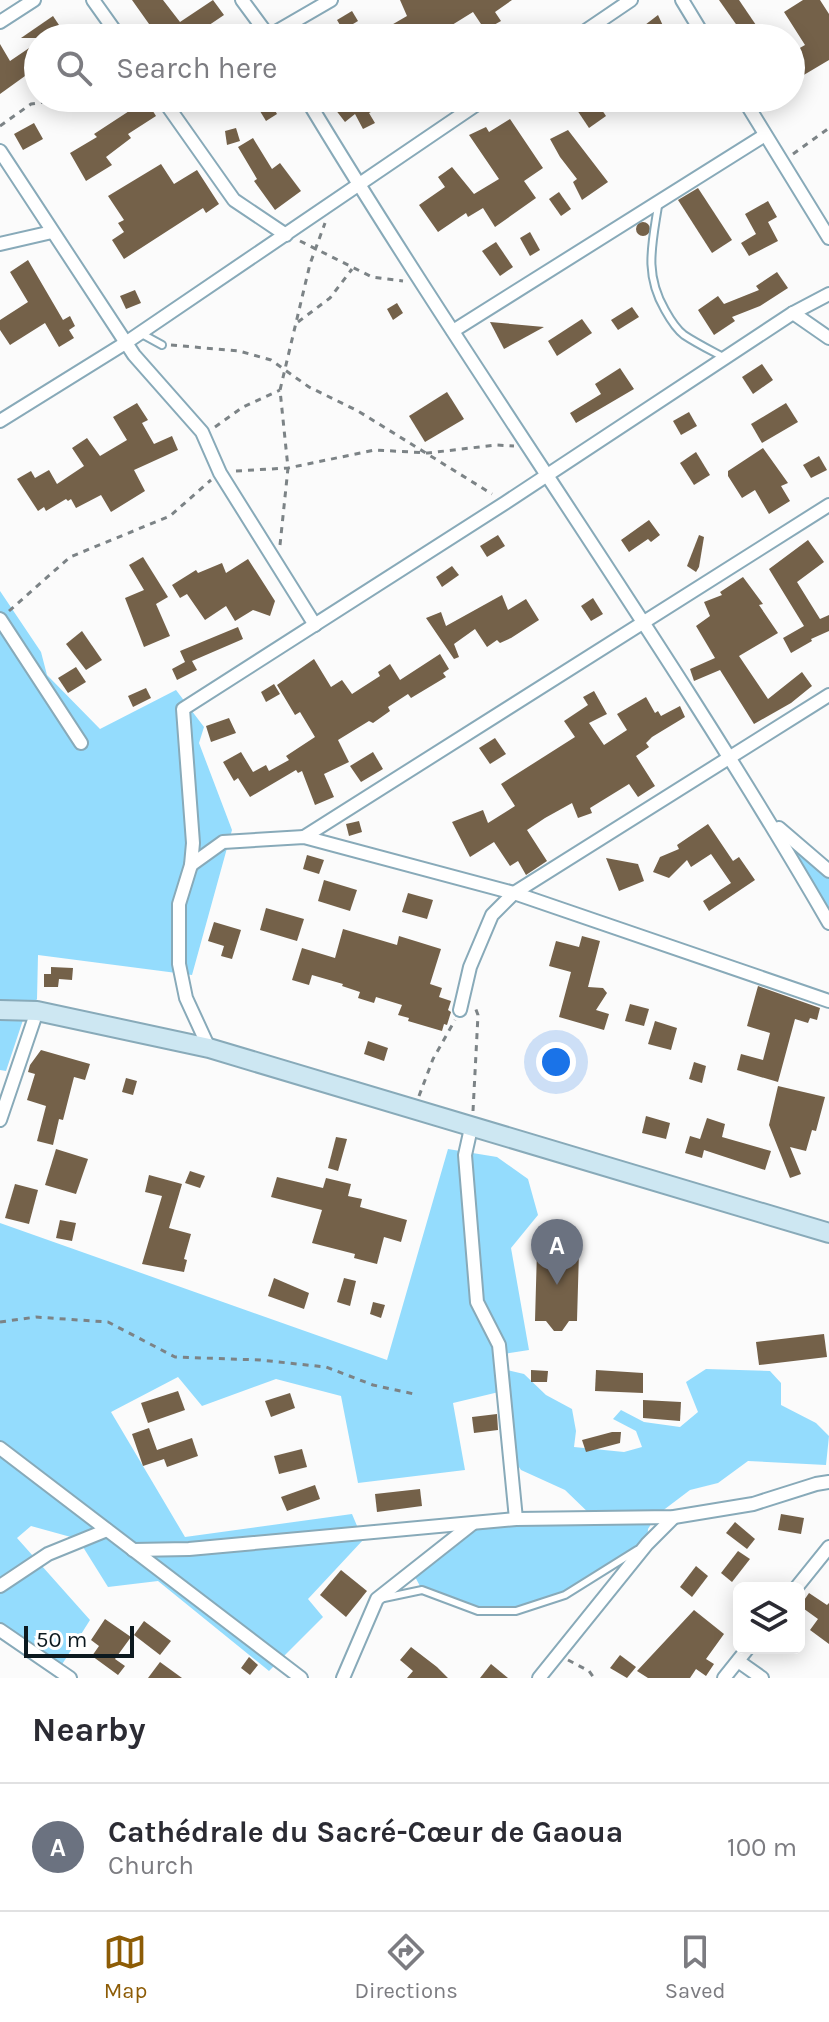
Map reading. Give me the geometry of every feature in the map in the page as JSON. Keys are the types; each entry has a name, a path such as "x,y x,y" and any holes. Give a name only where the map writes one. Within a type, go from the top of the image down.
{"main road":[{"path":"0,1010 37,1011 209,1048 471,1128 828,1228"}],"street":[{"path":"0,22 34,0"},
{"path":"93,0 110,24"},
{"path":"242,0 260,24"},
{"path":"291,24 331,0"},
{"path":"596,24 631,0"},
{"path":"682,0 697,24"},
{"path":"172,112 234,200 286,235"},
{"path":"314,112 358,184 731,757 829,923"},
{"path":"0,421 127,342 465,112"},
{"path":"751,112 829,238"},
{"path":"453,331 765,135"},
{"path":"0,151 134,355 204,438 220,473 315,625"},
{"path":"0,244 52,232"},
{"path":"209,1048 186,998 179,964 179,904 191,865 193,843 183,709 547,476 793,313 829,294"},
{"path":"793,313 829,338"},
{"path":"304,837 829,505"},
{"path":"0,619 81,743"},
{"path":"460,1010 470,967 492,915 514,893 829,695"},
{"path":"770,821 829,871"},
{"path":"191,865 223,842 304,837 514,893 829,1001"},
{"path":"0,1120 37,1011"},
{"path":"471,1128 465,1155 477,1302 499,1345 516,1519"},
{"path":"0,1448 301,1678"},
{"path":"133,1550 189,1549 516,1519 674,1517 753,1504 829,1482"},
{"path":"539,1678 647,1544 674,1517"},
{"path":"343,1678 377,1599 472,1524"},
{"path":"0,1586 48,1554 107,1530"},
{"path":"801,1582 829,1547"},
{"path":"0,1630 70,1678"},
{"path":"724,1678 743,1654"},
{"path":"738,1661 762,1678"}],"lane":[{"path":"658,202 650,262 651,281 659,301 682,334 725,358"},
{"path":"140,333 162,345"},
{"path":"377,1599 422,1590 478,1611 516,1611 565,1595 647,1544"}],"path":[{"path":"0,126 24,109"},
{"path":"782,162 829,128"},
{"path":"277,564 288,468 280,390 283,369 310,264 318,248 330,204"},
{"path":"286,235 372,277 423,284"},
{"path":"296,323 330,298 352,269"},
{"path":"162,345 239,351 271,360 309,387 358,411 505,503"},
{"path":"204,438 220,421 280,390"},
{"path":"0,619 70,557 170,516 220,473 288,468 375,450 428,453 496,445 528,447"},
{"path":"466,985 478,1015 476,1087 471,1128"},
{"path":"413,1111 433,1059 460,1010"},
{"path":"0,1322 36,1317 108,1322 175,1357 260,1360 326,1367 373,1385 414,1394"},
{"path":"557,1656 589,1671 594,1678"}],"shaded area":[{"path":"0,591 41,652 47,675 100,729 176,690 204,727 199,743 232,830 192,975 38,955 37,999 23,1020 6,1071 0,1070"},
{"path":"770,821 829,873 829,923"},
{"path":"448,1149 497,1157 528,1179 538,1215 511,1248 529,1350 504,1354 503,1369 524,1374 546,1395 572,1409 576,1431 574,1447 624,1452 642,1447 636,1431 613,1419 621,1410 644,1422 680,1427 698,1412 686,1382 706,1369 770,1371 781,1383 781,1405 816,1423 829,1436 826,1465 748,1461 718,1483 690,1490 657,1515 648,1529 647,1544 568,1593 524,1609 479,1611 422,1590 412,1571 472,1524 593,1517 565,1490 521,1470 510,1454 503,1391 453,1403 465,1470 358,1483 341,1396 276,1379 202,1406 178,1377 111,1412 185,1537 352,1514 363,1540 308,1599 323,1617 269,1671 158,1581 108,1587 78,1539 31,1526 17,1538 90,1620 56,1674 0,1637 0,1223 387,1360"}],"building":[{"path":"132,0 163,0 180,22 213,0 224,15 211,24 149,24"},
{"path":"400,0 512,0 495,12 501,21 496,24 481,24 473,12 454,24 393,24 407,16"},
{"path":"719,0 739,0 755,24 736,24"},
{"path":"803,0 820,0 829,14 829,60 805,74 805,24 792,24 784,12"},
{"path":"352,11 358,21 339,24 337,20"},
{"path":"658,15 662,24 646,24"},
{"path":"53,16 58,24 41,24"},
{"path":"0,44 10,61 24,52 24,77 0,94"},
{"path":"128,112 154,112 156,116 128,134 131,138 106,157 112,165 86,181 70,153 97,137 94,134"},
{"path":"261,112 276,112 277,114 266,121"},
{"path":"337,112 371,112 375,123 363,129 355,114 345,122"},
{"path":"578,112 603,112 606,116 589,128"},
{"path":"510,119 543,168 524,181 536,198 495,227 483,208 468,217 466,213 438,232 419,205 445,187 438,177 452,167 474,194 499,179 469,135 486,127 489,132"},
{"path":"34,123 43,139 23,150 14,134"},
{"path":"236,128 240,141 227,145 225,131"},
{"path":"568,130 608,182 582,200 573,182 577,179 550,139"},
{"path":"253,138 272,169 280,163 301,191 275,210 254,181 257,179 238,147"},
{"path":"161,164 174,184 197,170 219,204 206,213 203,208 124,259 112,240 124,232 118,223 124,220 108,196"},
{"path":"698,188 732,240 712,253 678,200"},
{"path":"559,192 571,209 561,216 549,199"},
{"path":"768,201 777,217 768,222 778,241 749,256 741,243 756,234 745,214"},
{"path":"643,222 650,229 643,236 636,229"},
{"path":"530,232 540,250 530,256 520,238"},
{"path":"496,242 513,267 500,276 482,251"},
{"path":"28,260 63,320 70,316 75,326 69,330 74,338 59,347 45,323 10,345 0,330 0,320 28,302 10,272"},
{"path":"777,272 788,288 760,306 732,317 735,321 714,335 698,310 718,296 724,304 759,290 756,286"},
{"path":"135,290 141,303 126,309 120,296"},
{"path":"397,303 403,313 393,320 387,309"},
{"path":"632,307 639,317 618,330 611,320"},
{"path":"582,319 592,333 557,356 548,341"},
{"path":"490,322 544,327 504,349"},
{"path":"762,364 773,380 753,394 742,377"},
{"path":"620,368 634,389 576,423 570,413 601,394 595,384"},
{"path":"447,392 464,419 425,442 409,416"},
{"path":"137,403 148,420 142,423 154,444 172,436 178,450 134,470 145,491 111,512 101,495 76,508 71,499 66,499 46,511 44,507 38,511 17,479 31,471 35,478 49,470 57,484 84,466 72,448 87,438 100,456 127,440 113,417"},
{"path":"786,403 798,422 762,443 751,424"},
{"path":"689,412 697,426 681,435 673,421"},
{"path":"763,448 788,483 781,486 790,501 769,514 755,490 742,498 728,476 728,471"},
{"path":"696,452 710,475 694,485 680,463"},
{"path":"819,456 827,470 811,478 803,465"},
{"path":"649,520 660,535 629,552 621,540"},
{"path":"498,535 505,546 487,557 480,546"},
{"path":"699,535 704,537 696,572 687,566"},
{"path":"808,540 824,562 797,582 820,619 829,615 829,631 791,653 783,638 804,626 769,569"},
{"path":"143,557 168,597 156,604 170,636 144,647 125,598 144,590 129,565"},
{"path":"248,559 275,601 270,616 253,610 235,621 226,606 205,620 187,594 180,598 172,585 196,570 198,573 222,563 226,573"},
{"path":"452,566 459,575 442,587 436,577"},
{"path":"743,577 763,604 759,605 778,633 739,656 768,699 802,672 812,686 791,703 754,724 720,670 694,681 690,669 715,658 696,626 710,616 704,602 722,595 720,592"},
{"path":"502,595 508,610 526,599 539,620 511,638 500,643 497,640 487,647 475,629 454,644 459,657 454,659 426,618 441,612 446,626"},
{"path":"593,598 603,614 591,621 581,606"},
{"path":"238,627 243,639 192,661 197,670 177,680 172,669 185,662 180,651"},
{"path":"82,631 102,660 86,670 66,644"},
{"path":"440,654 449,669 443,673 446,677 411,698 408,694 388,707 390,711 373,723 369,721 338,740 349,762 324,774 334,797 315,805 302,771 298,773 296,770 250,797 238,778 234,781 223,762 241,752 253,772 266,765 269,771 289,760 286,756 315,737 300,712 295,715 277,685 314,659 331,687 342,680 352,694 380,676 378,672 390,664 400,680"},
{"path":"76,667 86,682 68,693 58,678"},
{"path":"274,684 280,694 266,702 261,692"},
{"path":"146,688 151,698 133,707 128,696"},
{"path":"594,691 607,714 589,723 604,745 627,730 617,714 646,697 655,713 658,711 661,716 680,706 685,717 652,737 646,743 649,747 636,756 655,786 638,797 629,784 590,808 592,813 578,818 572,803 527,830 547,861 526,875 518,861 510,866 494,842 470,857 452,822 483,810 488,823 515,806 501,784 575,737 564,721 588,705 583,697"},
{"path":"229,718 236,733 211,742 206,726"},
{"path":"495,738 506,754 490,764 479,748"},
{"path":"373,752 383,769 361,782 350,766"},
{"path":"359,821 362,832 349,836 346,824"},
{"path":"708,824 733,861 739,857 755,880 709,911 703,901 731,883 711,854 691,867 687,860 669,878 653,872 660,857 679,849 677,845"},
{"path":"307,855 324,860 319,874 303,869"},
{"path":"606,858 638,864 644,881 619,891"},
{"path":"324,880 357,890 350,911 318,901"},
{"path":"408,893 433,900 427,919 402,912"},
{"path":"266,908 304,919 297,941 260,930"},
{"path":"214,922 241,930 232,959 221,956 224,946 208,941"},
{"path":"343,929 397,945 399,936 441,949 430,984 442,988 439,997 451,1001 448,1010 451,1012 442,1031 398,1015 402,1005 376,997 374,1003 358,998 360,992 343,984 312,975 309,985 292,980 302,948 335,958"},
{"path":"582,936 600,941 588,987 603,988 607,993 596,1010 609,1014 604,1030 559,1017 571,972 549,966 556,941 579,947"},
{"path":"51,967 73,968 72,980 59,979 58,987 44,987 44,974 51,974"},
{"path":"758,986 820,1008 817,1020 810,1018 808,1023 795,1019 778,1082 737,1070 741,1054 763,1060 770,1033 747,1026"},
{"path":"630,1004 649,1009 644,1026 625,1021"},
{"path":"655,1021 677,1028 671,1050 648,1044"},
{"path":"368,1041 388,1048 384,1061 364,1054"},
{"path":"41,1050 90,1064 85,1080 74,1077 53,1145 37,1141 46,1106 27,1100 35,1074 28,1072"},
{"path":"694,1062 706,1066 702,1083 689,1079"},
{"path":"126,1078 137,1081 133,1095 122,1092"},
{"path":"778,1086 825,1097 816,1131 812,1130 806,1151 790,1147 801,1174 790,1178 769,1125"},
{"path":"646,1116 670,1123 666,1139 642,1133"},
{"path":"707,1118 725,1124 722,1137 771,1151 765,1170 704,1150 702,1158 685,1153 690,1136 700,1139"},
{"path":"336,1137 347,1139 338,1171 328,1168"},
{"path":"56,1149 88,1159 76,1194 45,1185"},
{"path":"190,1171 205,1176 200,1188 185,1183"},
{"path":"149,1175 182,1184 169,1228 191,1234 184,1272 142,1264 162,1196 145,1192"},
{"path":"277,1177 323,1188 326,1178 351,1184 348,1196 362,1199 360,1207 407,1220 401,1242 384,1237 377,1264 354,1258 355,1254 312,1243 322,1210 271,1197"},
{"path":"15,1184 38,1190 29,1224 5,1218"},
{"path":"60,1220 76,1223 72,1241 56,1238"},
{"path":"537,1250 579,1251 577,1321 569,1321 562,1331 554,1331 546,1321 535,1321"},
{"path":"274,1278 309,1293 304,1309 268,1296"},
{"path":"344,1278 356,1281 350,1306 337,1302"},
{"path":"373,1302 385,1305 381,1318 370,1314"},
{"path":"824,1334 827,1357 759,1365 756,1342"},
{"path":"531,1370 548,1371 547,1382 531,1382"},
{"path":"596,1370 643,1373 643,1393 595,1391"},
{"path":"178,1391 185,1410 148,1423 141,1403"},
{"path":"290,1393 295,1408 271,1417 265,1401"},
{"path":"643,1400 681,1402 680,1421 643,1418"},
{"path":"497,1414 498,1430 474,1433 472,1417"},
{"path":"149,1428 157,1450 192,1438 198,1456 167,1467 164,1459 143,1466 132,1434"},
{"path":"621,1432 620,1443 586,1452 582,1440"},
{"path":"302,1449 307,1467 279,1474 274,1456"},
{"path":"315,1485 320,1499 287,1511 281,1497"},
{"path":"420,1489 422,1506 377,1512 375,1494"},
{"path":"781,1514 804,1518 801,1534 778,1530"},
{"path":"735,1522 755,1539 747,1549 726,1533"},
{"path":"738,1551 750,1559 732,1582 721,1573"},
{"path":"696,1566 708,1576 692,1597 680,1587"},
{"path":"341,1570 367,1591 346,1617 320,1595"},
{"path":"809,1593 827,1605 829,1603 829,1644 810,1630 818,1619 805,1610 805,1599"},
{"path":"694,1610 724,1634 706,1659 714,1664 706,1676 696,1669 690,1678 648,1678 637,1671"},
{"path":"105,1619 131,1637 115,1659 125,1666 118,1675 92,1656 99,1646 91,1640"},
{"path":"144,1621 171,1641 160,1655 134,1635"},
{"path":"411,1647 448,1678 407,1678 413,1671 400,1660"},
{"path":"620,1655 636,1667 627,1678 610,1668"},
{"path":"249,1657 258,1665 250,1675 241,1668"},
{"path":"160,1662 182,1678 148,1678"},
{"path":"491,1664 508,1678 480,1678"}],"place":[{"name":"Cathédrale du Sacré-Cœur de Gaoua","path":"557,1285"}]}
